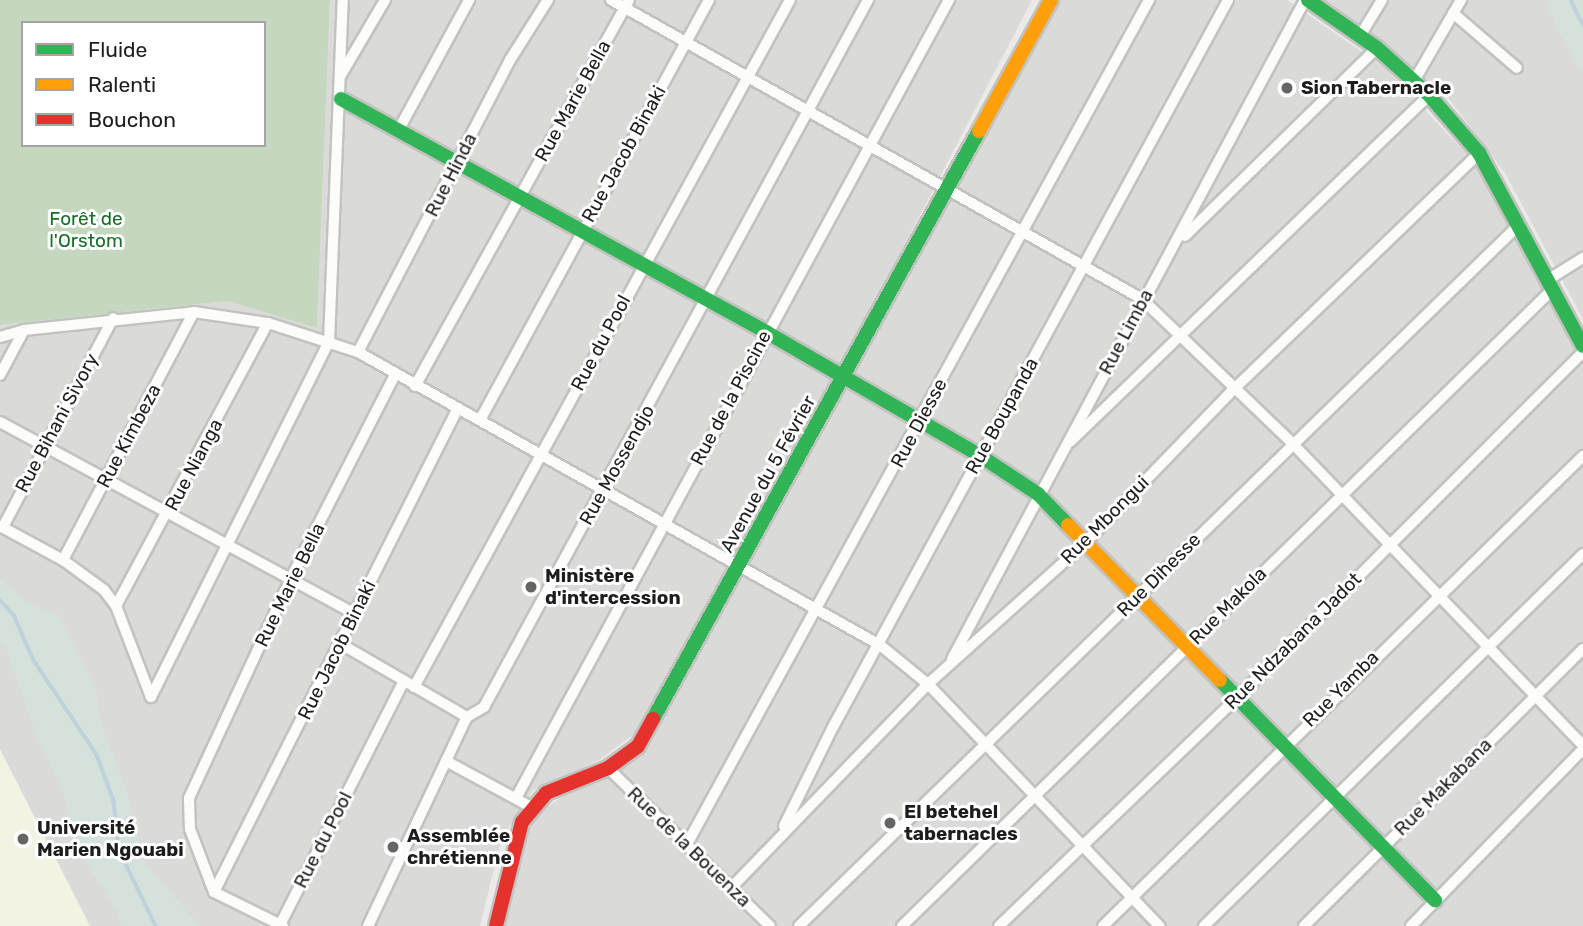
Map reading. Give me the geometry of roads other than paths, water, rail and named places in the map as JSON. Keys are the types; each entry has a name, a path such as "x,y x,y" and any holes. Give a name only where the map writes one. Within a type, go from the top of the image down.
{"street":[{"path":"1,527 63,560 92,580 116,606 151,697 329,342 343,0"},
{"path":"339,78 384,0"},
{"path":"398,131 469,0"},
{"name":"Rue Hinda","path":"358,352 510,60 548,0"},
{"path":"611,0 627,4 809,113 1142,299 1178,338 1292,443 1583,747 1411,926"},
{"name":"Rue Jacob Binaki","path":"480,420 709,0"},
{"name":"Rue du Pool","path":"414,687 790,0"},
{"name":"Rue Mossendjo","path":"368,926 467,717 484,707 868,0"},
{"name":"Rue de la Piscine","path":"516,798 766,332 949,0"},
{"name":"Avenue du 5 Février","path":"496,926 513,845 531,807 564,784 608,768 638,746 1051,0"},
{"name":"Rue Diesse","path":"687,844 819,609 1149,0"},
{"name":"Rue Boupanda","path":"780,833 979,455 1085,266 1228,0"},
{"path":"1307,0 1377,48 1429,95 1479,153 1520,223 1583,346"},
{"name":"Rue Limba","path":"949,665 1142,299 1177,244 1307,0"},
{"path":"1360,36 1382,0"},
{"path":"1414,81 1461,0"},
{"name":"Rue Marie Bella","path":"415,386 627,4"},
{"path":"1453,13 1517,68"},
{"path":"1177,244 1377,48"},
{"path":"1062,450 1429,95"},
{"path":"341,99 766,332 842,380 979,455 1038,494 1189,646 1381,849 1435,900"},
{"name":"Rue Mbongui","path":"731,888 780,833 928,684 1086,542 1233,390 1479,153"},
{"name":"Rue Dihesse","path":"799,926 1520,223"},
{"name":"Rue Makola","path":"902,926 1189,646 1552,284 1583,258"},
{"path":"0,337 24,330 113,318 194,312 268,323 358,352 737,568 819,609 880,645 928,684 1160,926"},
{"name":"Rue Kimbeza","path":"63,560 194,312"},
{"name":"Rue Bihani Sivory","path":"1,527 113,318"},
{"name":"Rue Nianga","path":"116,606 169,512 268,323"},
{"path":"0,375 24,330"},
{"name":"Rue Ndzabana Jadot","path":"999,926 1080,845 1237,698 1583,352"},
{"name":"Rue Marie Bella","path":"214,892 190,829 189,799 291,579 395,375"},
{"name":"Rue Jacob Binaki","path":"214,892 458,408"},
{"path":"0,422 108,477 355,614"},
{"name":"Rue Yamba","path":"1103,926 1438,594 1583,456"},
{"path":"1204,926 1583,554"},
{"path":"341,644 467,717"},
{"name":"Rue Makabana","path":"1304,926 1583,649"},
{"name":"Rue du Pool","path":"282,925 404,681"},
{"path":"446,761 531,807"},
{"name":"Rue de la Bouenza","path":"608,768 770,926"},
{"path":"214,892 282,925"}],"waterway":[{"path":"1571,0 1583,25"},
{"path":"0,600 14,615 33,659 97,755 114,801 119,850 156,926"}],"place":[{"name":"Sion Tabernacle","path":"1287,88"},
{"name":"Ministère d'intercession","path":"531,587"},
{"name":"El betehel tabernacles","path":"890,823"},
{"name":"Université Marien Ngouabi","path":"23,839"},
{"name":"Assemblée chrétienne","path":"393,847"}],"park label":[{"name":"Forêt de l'Orstom","path":"86,230"}]}
